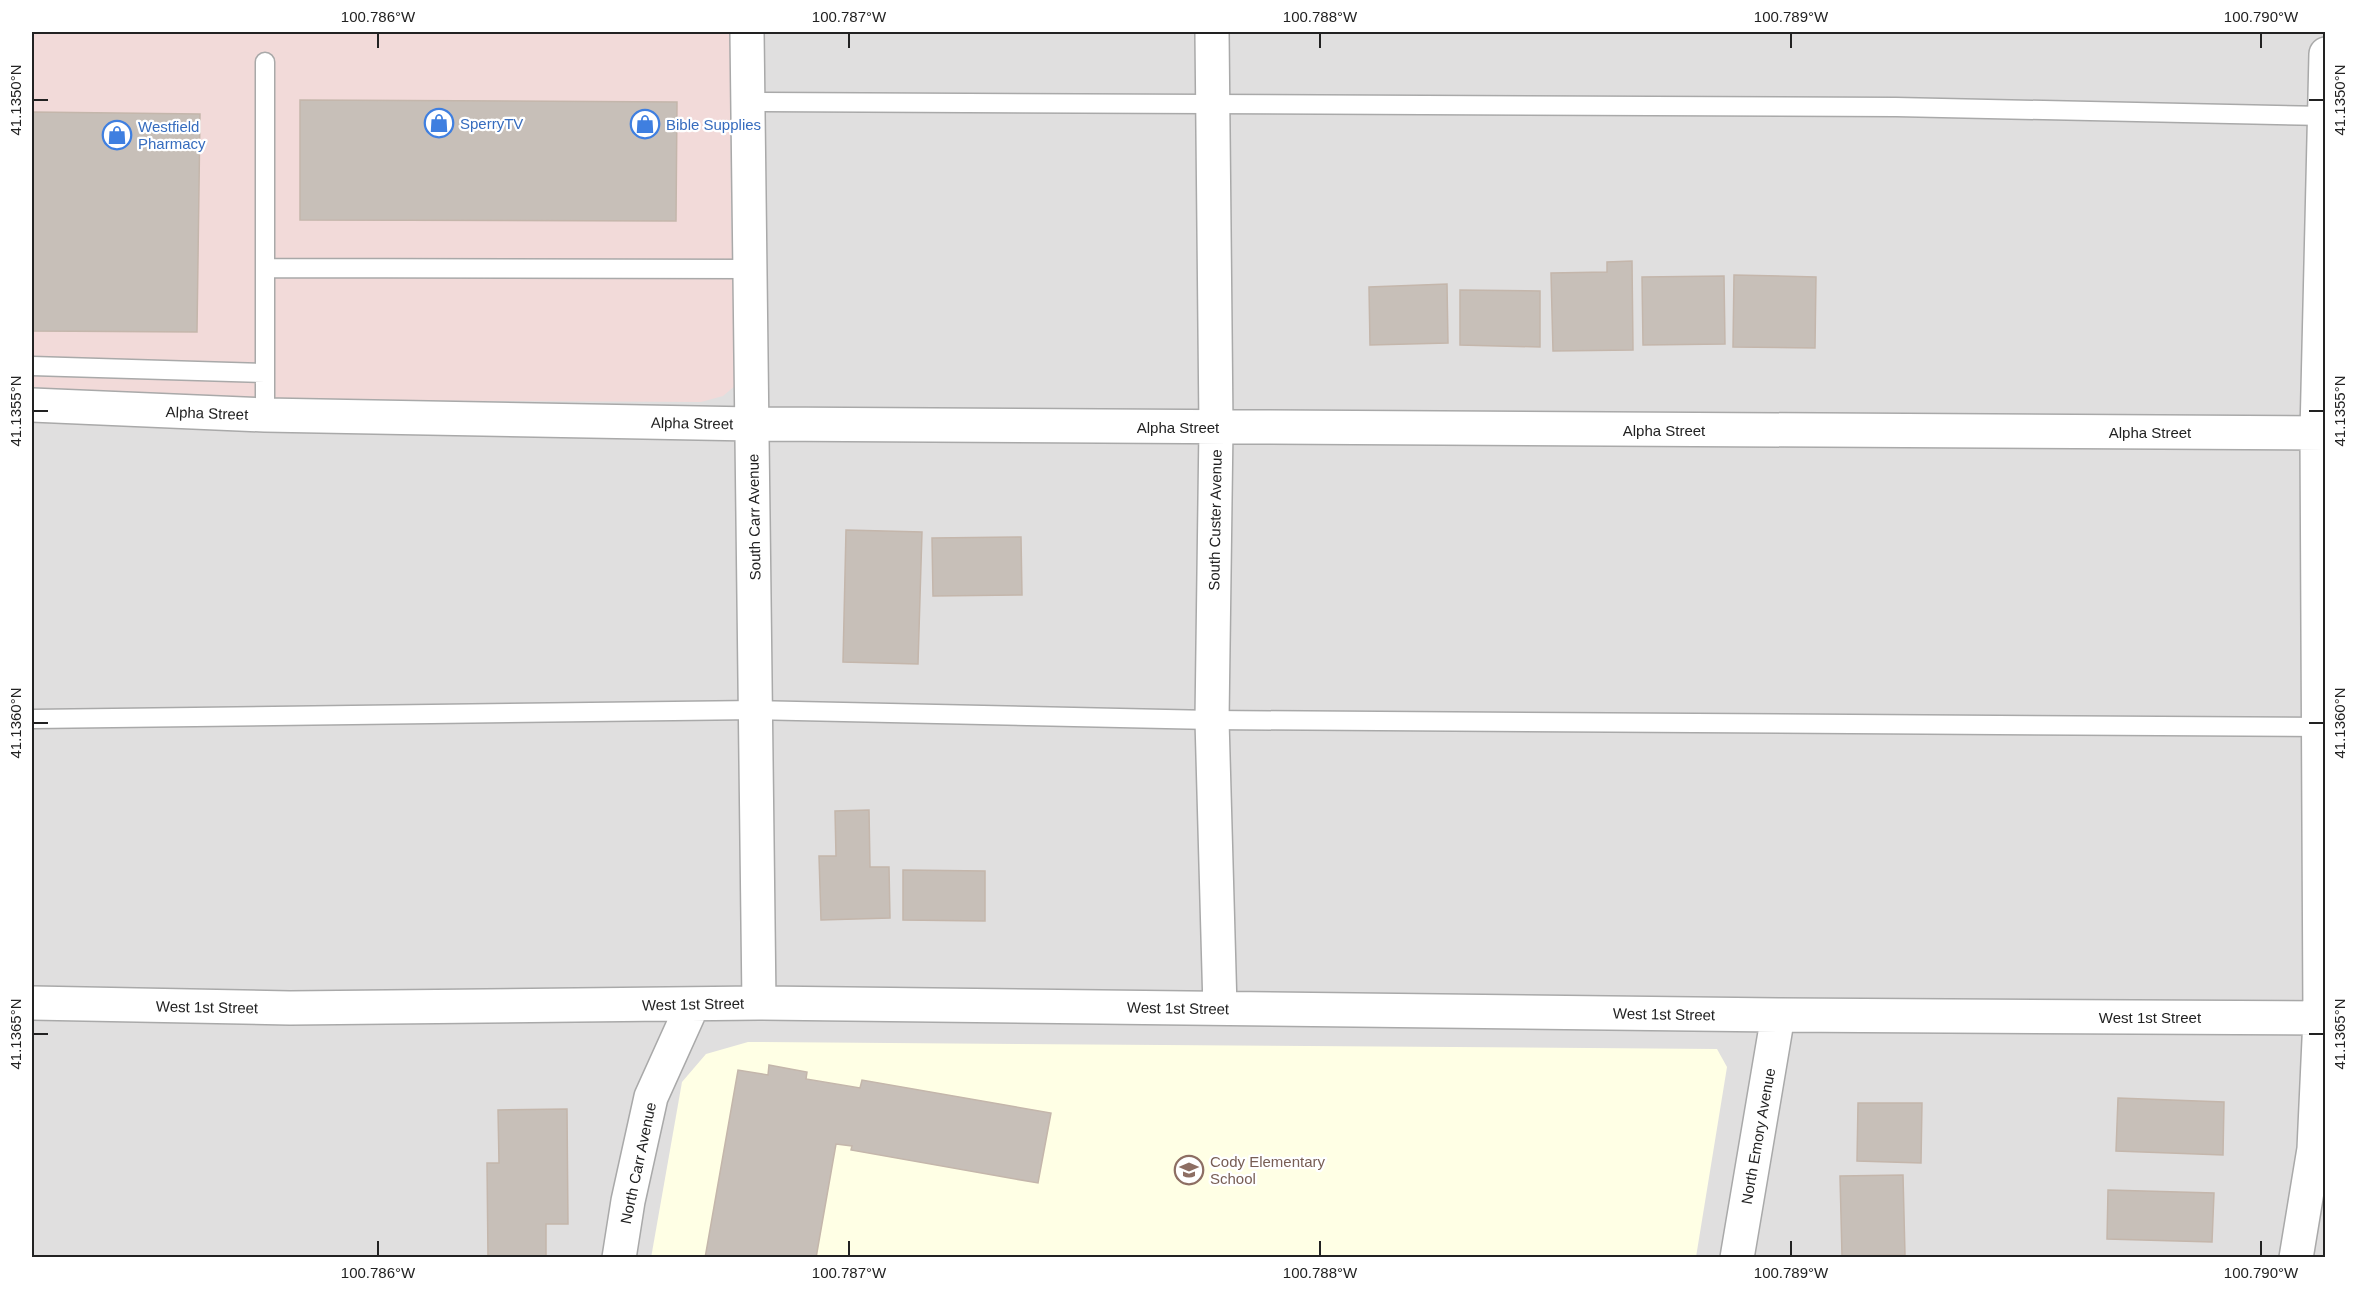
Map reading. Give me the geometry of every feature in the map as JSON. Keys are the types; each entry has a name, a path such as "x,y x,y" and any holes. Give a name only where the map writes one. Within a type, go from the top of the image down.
{"street":[{"name":"South Carr Avenue","path":"747,32 759,1003"},
{"name":"South Custer Avenue","path":"1212,32 1216,427 1212,720 1220,1008"},
{"path":"2296,1257 2314,1149 2323,1018 2321,433 2325,54"},
{"name":"Alpha Street","path":"32,405 265,415 753,424 2321,433"},
{"name":"West 1st Street","path":"32,1003 290,1008 759,1003 1778,1015 2323,1018"},
{"name":"North Carr Avenue","path":"619,1257 628,1201 651,1097 693,1004"},
{"name":"North Emory Avenue","path":"1737,1257 1778,1015"}],"lane":[{"path":"265,62 265,415"},
{"path":"749,102 1896,107 2325,116"},
{"path":"265,268 751,269"},
{"path":"32,366 265,373"},
{"path":"32,719 756,710 1212,720 2322,727"}],"shaded area":[{"path":"32,32 2325,32 2325,1257 32,1257"},
{"path":"32,32 730,32 731,215 736,385 723,396 701,402 216,398 32,387"},
{"name":"Cody Elementary School","path":"748,1042 1717,1049 1727,1067 1696,1257 651,1258 682,1082 706,1054"}],"building":[{"path":"300,100 677,102 676,221 300,220"},
{"path":"32,112 200,114 197,332 32,331"},
{"path":"1632,261 1633,350 1553,351 1551,273 1607,272 1607,262"},
{"path":"1734,275 1816,277 1815,348 1733,347"},
{"path":"1724,276 1725,344 1643,345 1642,277"},
{"path":"1447,284 1448,343 1370,345 1369,287"},
{"path":"1460,290 1540,291 1540,347 1460,345"},
{"path":"846,530 922,532 918,664 843,662"},
{"path":"1021,537 1022,595 933,596 932,538"},
{"path":"869,810 870,867 889,867 890,918 821,920 819,856 836,856 835,811"},
{"path":"903,870 985,871 985,921 903,920"},
{"path":"769,1065 807,1072 806,1079 860,1088 862,1080 1051,1113 1038,1183 851,1150 852,1146 836,1144 816,1258 705,1258 738,1070 768,1075"},
{"path":"2118,1098 2224,1102 2223,1155 2116,1151"},
{"path":"1858,1103 1922,1103 1921,1163 1857,1161"},
{"path":"567,1109 568,1224 546,1224 546,1258 488,1258 487,1163 499,1163 498,1110"},
{"path":"1903,1175 1905,1255 1842,1256 1840,1176"},
{"path":"2108,1190 2214,1193 2212,1242 2107,1239"}],"place":[{"name":"SperryTV","path":"439,123"},
{"name":"Bible Supplies","path":"645,124"},
{"name":"Westfield Pharmacy","path":"117,135"},
{"name":"Cody Elementary School","path":"1189,1170"}]}
